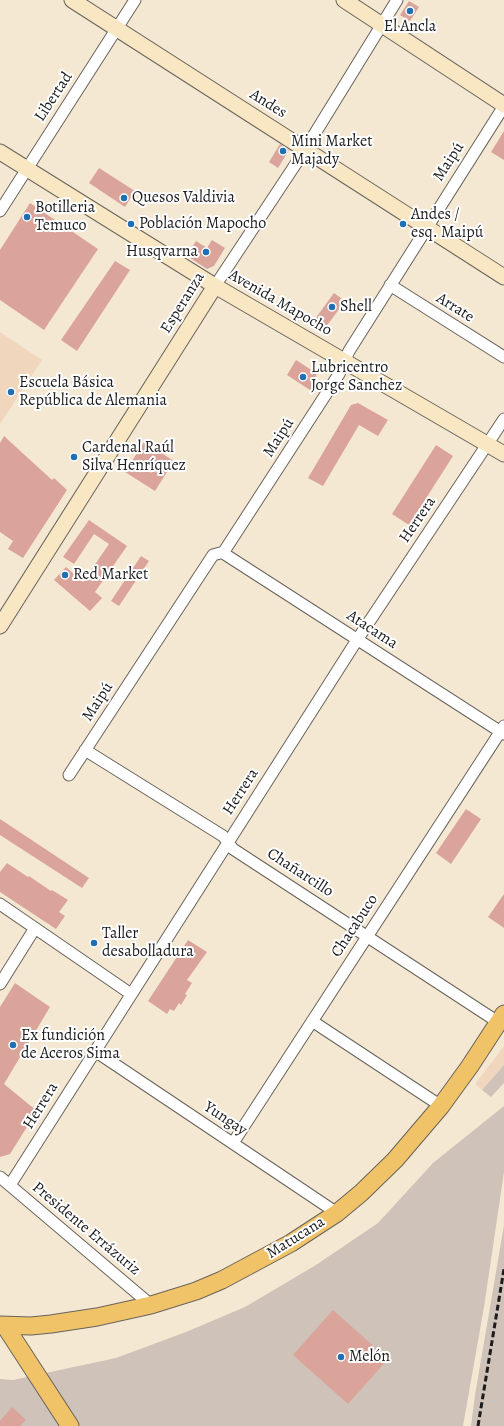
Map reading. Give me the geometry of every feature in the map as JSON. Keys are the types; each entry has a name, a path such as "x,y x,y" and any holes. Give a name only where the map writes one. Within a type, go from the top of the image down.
{"main road":[{"name":"Andes","path":"72,0 504,277"},
{"path":"344,0 504,106"},
{"name":"Avenida Mapocho","path":"0,152 215,286 504,454"},
{"name":"Esperanza","path":"0,626 215,286"},
{"name":"Matucana","path":"2,1323 31,1326 52,1324 97,1317 151,1305 190,1293 222,1280 270,1256 337,1213 361,1193 395,1160 441,1106 470,1066 501,1018"},
{"path":"2,1323 70,1426"}],"street":[{"name":"Libertad","path":"0,211 135,0"},
{"name":"Esperanza","path":"215,286 305,149 397,0"},
{"name":"Maipú","path":"69,775 213,556 217,553 223,553 339,374 349,351 504,106"},
{"name":"Arrate","path":"390,285 504,357"},
{"name":"Herrera","path":"10,1185 357,640 504,419"},
{"name":"Atacama","path":"223,553 357,640 503,730"},
{"name":"Chacabuco","path":"233,1143 503,730"},
{"name":"Chañarcillo","path":"85,750 223,836 233,849 368,937 501,1018"},
{"path":"0,904 131,994"},
{"path":"0,984 35,928"},
{"path":"312,1022 441,1106"},
{"name":"Yungay","path":"95,1051 337,1213"},
{"name":"Presidente Errázuriz","path":"0,1177 151,1305"}],"shaded area":[{"name":"Escuela Básica República de Alemania","path":"0,332 42,360 0,424"},
{"path":"504,1046 504,1065 482,1090 475,1084"},
{"path":"504,1065 504,1083 491,1097 482,1090"},
{"path":"504,1106 504,1172 484,1307 463,1426 0,1426 0,1379 13,1380 116,1358 186,1332 245,1307 316,1265 378,1223 433,1163"},
{"path":"504,1225 504,1426 471,1426 475,1395"}],"building":[{"name":"El Ancla","path":"409,1 419,7 410,21 400,15"},
{"path":"504,131 504,160 491,152"},
{"path":"280,144 289,150 278,168 269,162"},
{"path":"99,168 135,191 125,207 89,183"},
{"path":"30,203 98,249 44,330 0,300 0,250"},
{"name":"Husqvarna","path":"212,240 225,248 214,266 207,269 187,256 196,241 207,248"},
{"path":"115,261 130,270 77,351 61,340"},
{"name":"Shell","path":"334,293 345,301 323,331 312,323"},
{"name":"Lubricentro Jorge Sanchez","path":"296,360 316,373 317,379 310,390 287,375"},
{"path":"358,403 388,420 378,436 359,425 323,486 308,478 351,405"},
{"path":"4,436 52,480 54,478 67,490 23,558 8,549 13,541 0,532 0,443"},
{"path":"144,442 174,461 155,491 125,472"},
{"path":"436,445 453,456 409,525 392,514"},
{"path":"89,520 127,546 95,592 102,598 90,611 54,580 66,567 83,582 109,544 94,534 74,564 63,557"},
{"path":"141,556 149,561 119,606 111,601"},
{"path":"466,809 481,819 451,864 436,853"},
{"path":"0,819 89,878 82,888 0,835"},
{"path":"7,863 68,900 59,912 65,916 56,929 0,892 0,872"},
{"path":"504,894 504,928 488,917"},
{"path":"188,940 207,952 187,980 192,983 185,994 187,995 181,1005 179,1003 174,1011 170,1009 167,1014 148,1001"},
{"name":"Ex fundición de Aceros Sima","path":"15,983 50,1007 4,1084 37,1111 10,1154 0,1157 0,1007"},
{"name":"Melón","path":"333,1310 388,1359 348,1404 293,1355"},
{"path":"12,1407 26,1420 20,1426 0,1426 0,1421"}],"railway":[{"path":"478,1426 504,1269"}],"place":[{"name":"El Ancla","path":"410,11"},
{"name":"Mini Market Majady","path":"283,151"},
{"name":"Quesos Valdivia","path":"124,198"},
{"name":"Botilleria Temuco","path":"27,217"},
{"name":"Población Mapocho","path":"131,224"},
{"name":"Andes / esq. Maipú","path":"403,224"},
{"name":"Husqvarna","path":"206,252"},
{"name":"Shell","path":"332,307"},
{"name":"Lubricentro Jorge Sanchez","path":"303,377"},
{"name":"Escuela Básica República de Alemania","path":"11,392"},
{"name":"Cardenal Raúl Silva Henríquez","path":"74,457"},
{"name":"Red Market","path":"65,575"},
{"name":"Taller desabolladura","path":"94,943"},
{"name":"Ex fundición de Aceros Sima","path":"13,1045"},
{"name":"Melón","path":"341,1357"}]}
